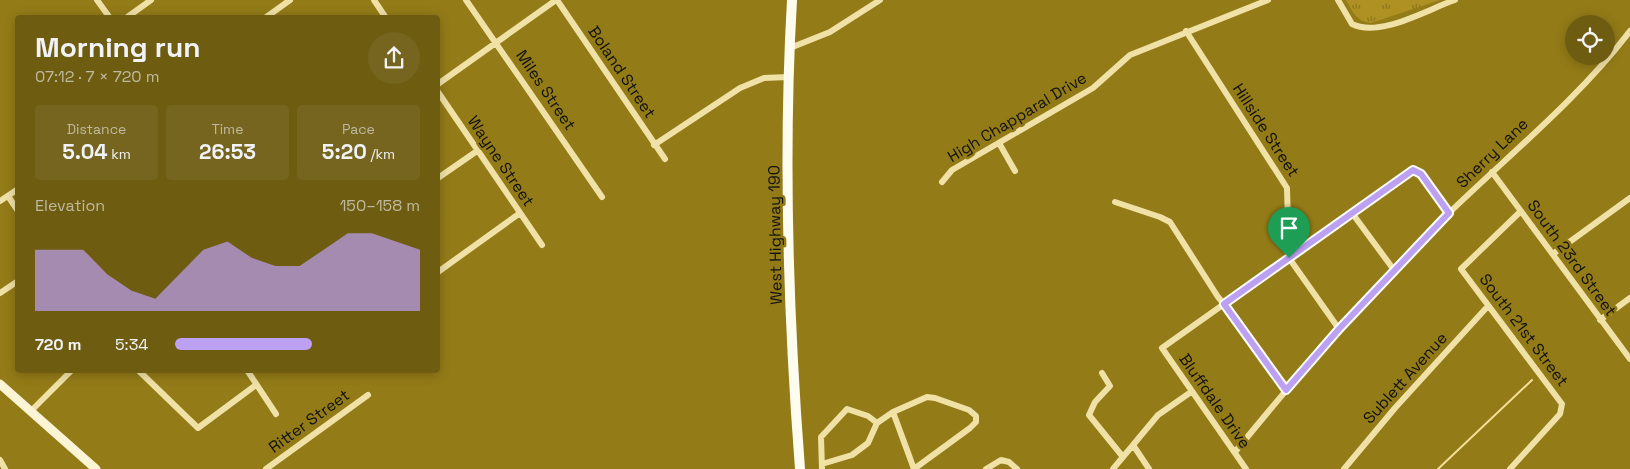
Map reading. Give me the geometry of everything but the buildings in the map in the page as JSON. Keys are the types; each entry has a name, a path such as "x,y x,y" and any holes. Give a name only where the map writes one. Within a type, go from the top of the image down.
{"main road":[{"name":"West Highway 190","path":"792,0 788,77 791,349 800,469"},
{"path":"0,384 96,469"}],"street":[{"path":"97,0 108,15"},
{"path":"130,15 151,0"},
{"path":"269,15 290,0"},
{"path":"374,0 384,15"},
{"name":"Miles Street","path":"466,0 602,197"},
{"path":"440,83 556,0"},
{"name":"Boland Street","path":"556,0 665,159"},
{"path":"790,48 830,32 880,0"},
{"name":"High Chapparal Drive","path":"942,182 952,170 1093,88 1130,54 1268,0"},
{"path":"1338,0 1352,24 1369,29 1424,13 1455,0"},
{"name":"Hillside Street","path":"1186,31 1288,188 1289,258"},
{"name":"Sherry Lane","path":"1235,452 1339,329 1394,270 1449,213 1583,86 1630,32"},
{"path":"654,145 740,88 764,78 788,77"},
{"name":"Wayne Street","path":"440,95 542,246"},
{"path":"999,143 1015,171"},
{"path":"440,177 477,151"},
{"path":"1224,304 1413,170 1421,174 1449,213"},
{"name":"South 23rd Street","path":"1492,172 1630,359"},
{"path":"0,201 15,191"},
{"path":"8,196 15,206"},
{"path":"1553,254 1630,198"},
{"path":"1114,202 1170,222 1224,304 1286,390"},
{"name":"South 21st Street","path":"1510,469 1556,418 1562,408 1556,396 1461,268 1520,211"},
{"path":"440,271 520,213"},
{"path":"1352,213 1394,270"},
{"path":"1289,258 1339,329"},
{"path":"0,293 15,283"},
{"path":"1600,320 1630,298"},
{"name":"Bluffdale Drive","path":"1224,304 1162,348 1246,469"},
{"name":"Sublett Avenue","path":"1344,469 1395,408 1488,306"},
{"path":"31,411 69,373"},
{"path":"141,373 198,428 256,384"},
{"path":"250,373 276,414"},
{"path":"1102,373 1110,386 1095,402 1089,415 1123,457"},
{"path":"1113,469 1164,410 1191,392"},
{"name":"Ritter Street","path":"266,469 368,394"},
{"path":"877,423 855,410 847,409 840,414 821,437 822,467 852,455 868,443 877,423 892,412 927,397 969,410 976,416 976,422 914,469 892,412"},
{"path":"1133,445 1149,469"},
{"path":"0,460 5,469"},
{"path":"986,469 1001,460 1009,462 1017,469"}],"green space":[{"path":"1346,0 1440,0 1371,23 1358,18"}],"waterway":[{"path":"1438,469 1532,380"}],"route":[{"path":"1413,170 1421,174 1449,213 1339,329 1286,390 1224,304 1289,258 1413,170"}]}
